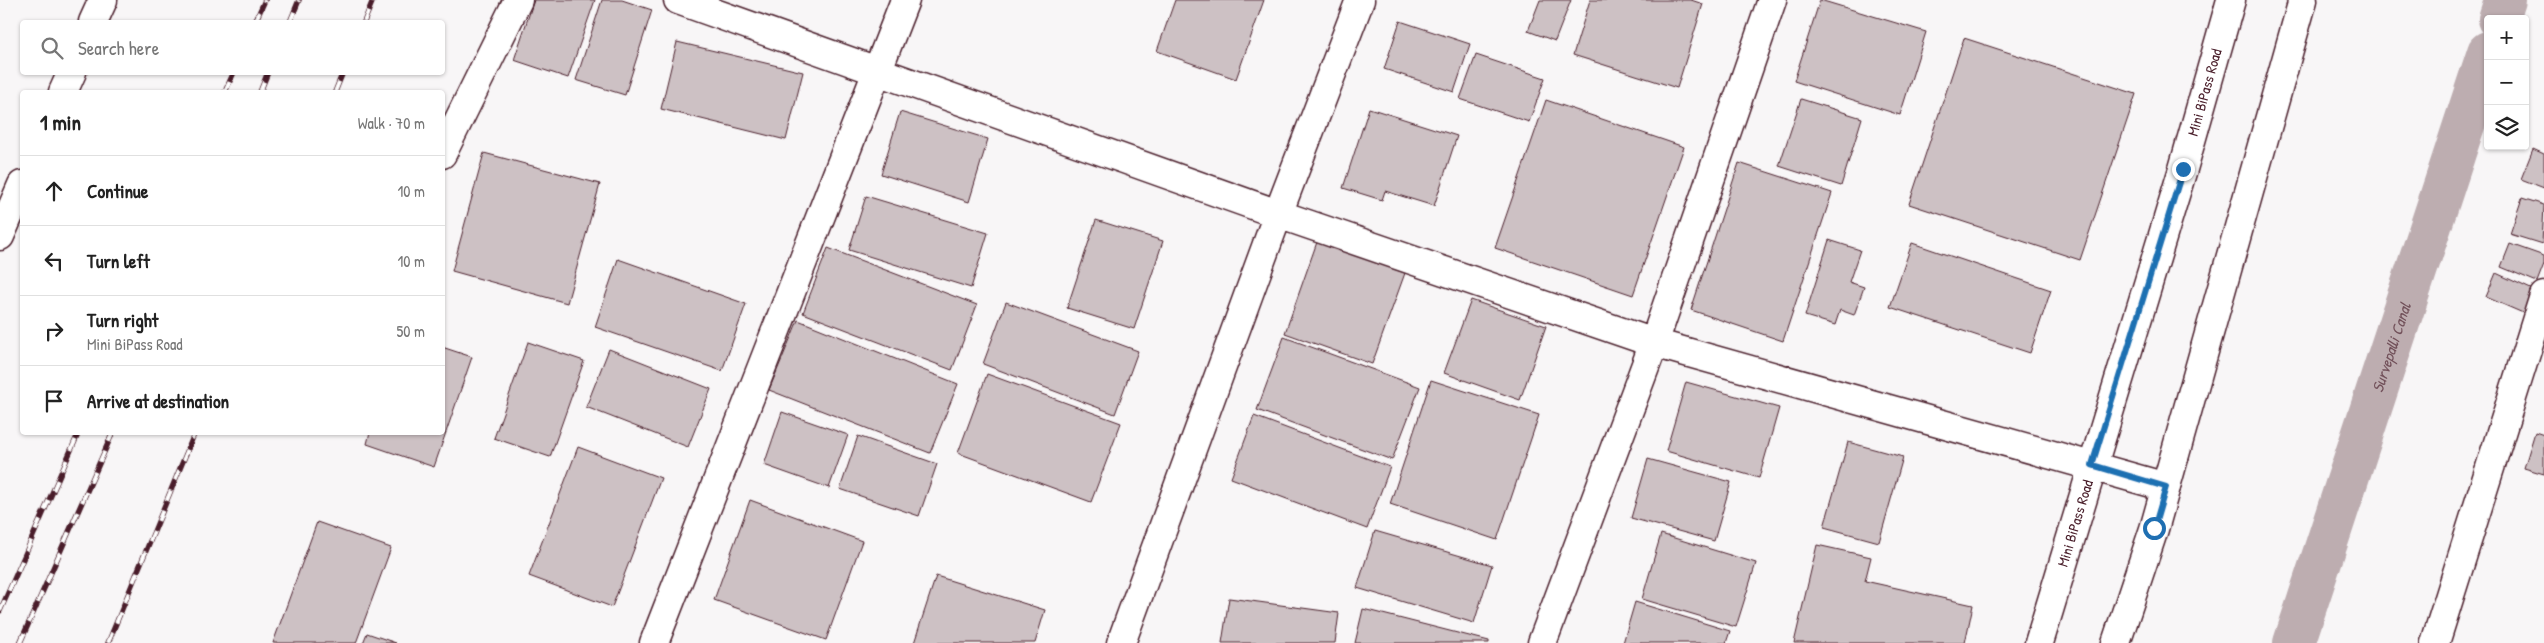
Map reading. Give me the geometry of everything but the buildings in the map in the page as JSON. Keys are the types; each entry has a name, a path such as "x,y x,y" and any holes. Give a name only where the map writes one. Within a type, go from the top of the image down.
{"street":[{"path":"94,20 103,0"},
{"path":"445,148 518,0"},
{"path":"678,0 1278,214 1654,343 2166,487"},
{"path":"654,643 879,72 905,0"},
{"path":"1121,643 1278,214 1360,0"},
{"path":"1542,643 1654,343 1772,0"},
{"name":"Mini BiPass Road","path":"2039,643 2232,0"},
{"path":"2116,643 2166,487 2303,0"},
{"path":"64,90 71,75"},
{"path":"0,236 20,190"},
{"path":"2435,643 2544,296"}],"waterway":[{"name":"Survepalli Canal","path":"2500,15 2505,0"},
{"name":"Survepalli Canal","path":"2294,643 2485,60"}],"railway":[{"path":"256,20 265,0"},
{"path":"291,20 299,0"},
{"path":"365,20 373,0"},
{"path":"226,90 233,75"},
{"path":"261,90 267,75"},
{"path":"336,90 342,75"},
{"path":"0,611 78,435"},
{"path":"20,643 112,435"},
{"path":"108,643 194,435"}],"route":[{"path":"2154,528 2166,487 2092,465 2183,169"}]}
